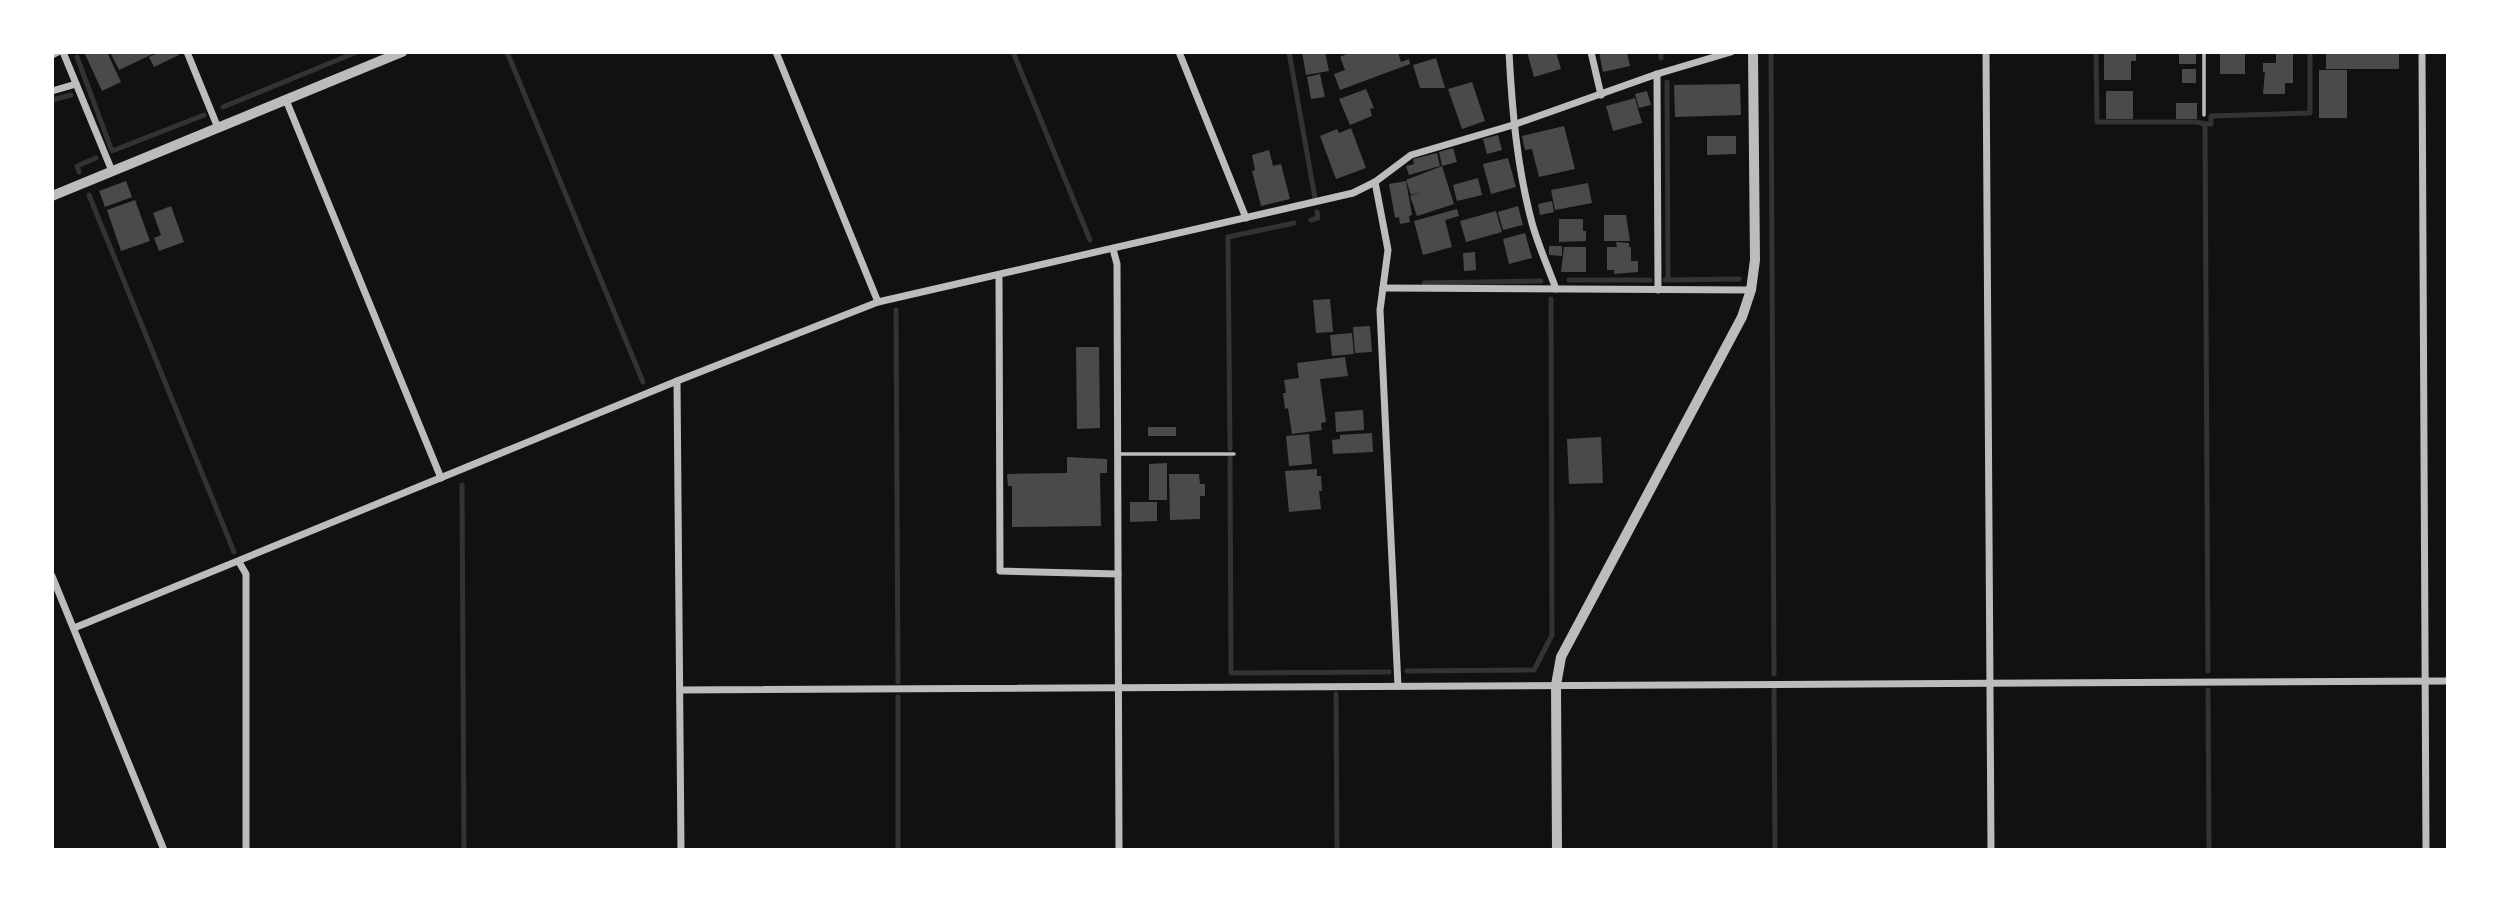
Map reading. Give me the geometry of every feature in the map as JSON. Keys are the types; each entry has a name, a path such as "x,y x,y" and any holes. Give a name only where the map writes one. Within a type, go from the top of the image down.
{"street":[{"path":"63,52 112,171"},
{"path":"187,52 218,128"},
{"path":"52,195 402,52"},
{"path":"776,52 878,302"},
{"path":"1179,52 1246,218"},
{"path":"1509,52 1513,125 1533,226 1556,289"},
{"path":"1591,52 1601,95"},
{"path":"74,628 677,380 878,302 1353,193 1375,182 1411,155 1513,125 1657,74 1731,52"},
{"path":"1557,849 1556,685 1561,657 1742,317 1751,290 1755,260 1754,52"},
{"path":"1986,52 1991,849"},
{"path":"2422,52 2426,849"},
{"path":"1657,74 1658,290"},
{"path":"52,91 76,84"},
{"path":"286,100 441,478"},
{"path":"1375,182 1388,250 1380,310 1398,686"},
{"path":"1113,249 1117,264 1119,849"},
{"path":"999,275 1000,571 1118,574"},
{"path":"1383,288 1751,290"},
{"path":"677,380 681,849"},
{"path":"239,562 246,574 246,849"},
{"path":"52,576 164,849"},
{"path":"680,690 2448,681"}],"lane":[{"path":"52,57 63,52"},
{"path":"2204,52 2204,115"},
{"path":"1118,454 1234,454"}],"building":[{"path":"84,52 107,52 121,82 102,91"},
{"path":"110,52 157,52 119,70"},
{"path":"159,52 178,52 179,55 154,67 149,57"},
{"path":"1302,52 1325,52 1329,71 1306,75"},
{"path":"1351,52 1398,52 1401,62 1409,59 1410,64 1340,90 1334,74 1345,70 1340,57"},
{"path":"1527,52 1556,52 1561,69 1534,77"},
{"path":"1599,52 1627,52 1630,66 1603,72"},
{"path":"2104,52 2136,52 2136,61 2131,61 2131,80 2104,80"},
{"path":"2179,52 2196,52 2196,64 2179,64"},
{"path":"2220,52 2245,52 2245,74 2220,74"},
{"path":"2326,52 2399,52 2399,69 2326,69"},
{"path":"2276,54 2293,54 2293,83 2285,83 2285,94 2263,94 2263,63 2276,63"},
{"path":"1436,58 1445,88 1420,88 1413,65"},
{"path":"2182,69 2196,69 2196,83 2182,83"},
{"path":"2319,70 2347,70 2347,118 2319,118"},
{"path":"1320,74 1325,97 1311,99 1307,77"},
{"path":"1472,82 1485,121 1462,129 1448,89"},
{"path":"1740,84 1741,115 1675,117 1674,85"},
{"path":"1366,89 1374,108 1370,109 1372,116 1350,125 1339,99"},
{"path":"1647,91 1651,105 1639,108 1635,94"},
{"path":"2106,91 2133,91 2133,119 2106,119"},
{"path":"1635,98 1642,123 1613,131 1606,106"},
{"path":"2176,103 2197,103 2197,119 2176,119"},
{"path":"1564,126 1575,169 1539,177 1532,149 1525,150 1522,136"},
{"path":"1351,128 1366,168 1336,179 1320,136 1337,129 1339,133"},
{"path":"1498,135 1502,150 1487,154 1483,139"},
{"path":"1707,136 1736,136 1736,154 1707,155"},
{"path":"1453,148 1457,162 1442,166 1439,152"},
{"path":"1269,150 1273,166 1281,164 1290,199 1261,206 1252,171 1255,170 1252,155"},
{"path":"1437,153 1440,166 1409,175 1406,166 1414,164 1413,159"},
{"path":"1508,158 1516,187 1491,194 1483,164"},
{"path":"1442,166 1454,204 1417,216 1410,196 1422,192 1411,195 1406,180"},
{"path":"1478,178 1482,195 1457,201 1453,185"},
{"path":"126,181 132,197 105,207 99,191"},
{"path":"1406,181 1412,215 1409,216 1410,222 1400,224 1399,217 1395,218 1389,184"},
{"path":"1588,183 1592,203 1555,210 1551,190"},
{"path":"135,200 150,241 121,251 107,210"},
{"path":"1552,201 1554,212 1540,215 1538,204"},
{"path":"171,206 184,242 159,251 154,238 161,235 153,213"},
{"path":"1518,206 1523,225 1503,230 1498,212"},
{"path":"1457,209 1459,216 1445,220 1452,247 1423,255 1414,221"},
{"path":"1496,211 1502,232 1466,242 1460,221"},
{"path":"1604,215 1626,215 1630,241 1604,241"},
{"path":"1559,219 1583,219 1586,241 1559,242"},
{"path":"1525,233 1532,258 1509,264 1503,239"},
{"path":"1616,242 1629,243 1631,261 1638,261 1638,272 1614,274 1614,270 1607,270 1607,247 1617,247"},
{"path":"1549,246 1562,246 1562,256 1549,255"},
{"path":"1564,247 1586,247 1586,272 1561,272"},
{"path":"1475,252 1476,270 1464,271 1463,253"},
{"path":"1330,299 1333,332 1316,333 1313,300"},
{"path":"1370,326 1372,352 1355,353 1353,327"},
{"path":"1352,333 1354,354 1332,356 1330,335"},
{"path":"1076,347 1099,347 1100,428 1077,429"},
{"path":"1345,357 1348,376 1320,379 1326,422 1321,423 1322,430 1292,434 1288,408 1285,409 1284,380 1299,378 1297,363"},
{"path":"1363,410 1364,430 1336,432 1335,412"},
{"path":"1148,427 1176,427 1176,436 1148,436"},
{"path":"1372,433 1373,452 1333,454 1332,440 1340,439 1340,435"},
{"path":"1309,434 1312,464 1289,466 1286,436"},
{"path":"1601,437 1603,483 1569,484 1567,439"},
{"path":"1067,457 1107,459 1107,473 1100,473 1101,526 1012,527 1012,486 1008,486 1007,474 1067,473"},
{"path":"1167,463 1167,500 1149,500 1149,464"},
{"path":"1317,469 1317,476 1321,476 1321,509 1289,512 1285,471"},
{"path":"1169,474 1199,474 1200,484 1205,484 1205,496 1200,496 1200,519 1170,520"},
{"path":"1130,502 1157,502 1157,521 1130,522"}],"waterway":[{"path":"223,107 357,52"},
{"path":"507,52 643,382"},
{"path":"1013,52 1090,240"},
{"path":"1289,52 1315,198"},
{"path":"1661,52 1661,58"},
{"path":"1771,52 1774,674"},
{"path":"2096,52 2097,122 2205,124"},
{"path":"2208,671 2205,124 2211,124 2211,116 2310,113 2310,52"},
{"path":"77,57 112,151 204,115"},
{"path":"1667,82 1668,280"},
{"path":"52,100 71,95"},
{"path":"79,172 77,166 96,158"},
{"path":"89,195 234,552"},
{"path":"1311,220 1318,218 1317,212"},
{"path":"1230,449 1228,237 1294,223"},
{"path":"1665,280 1739,279"},
{"path":"1569,280 1650,280"},
{"path":"1424,283 1541,281"},
{"path":"1407,671 1534,670 1552,635 1551,299"},
{"path":"896,310 898,682"},
{"path":"1230,458 1231,673 1389,672"},
{"path":"462,485 464,850"},
{"path":"1774,690 1775,850"},
{"path":"2208,690 2209,850"},
{"path":"1336,694 1337,850"},
{"path":"898,697 898,850"}]}
